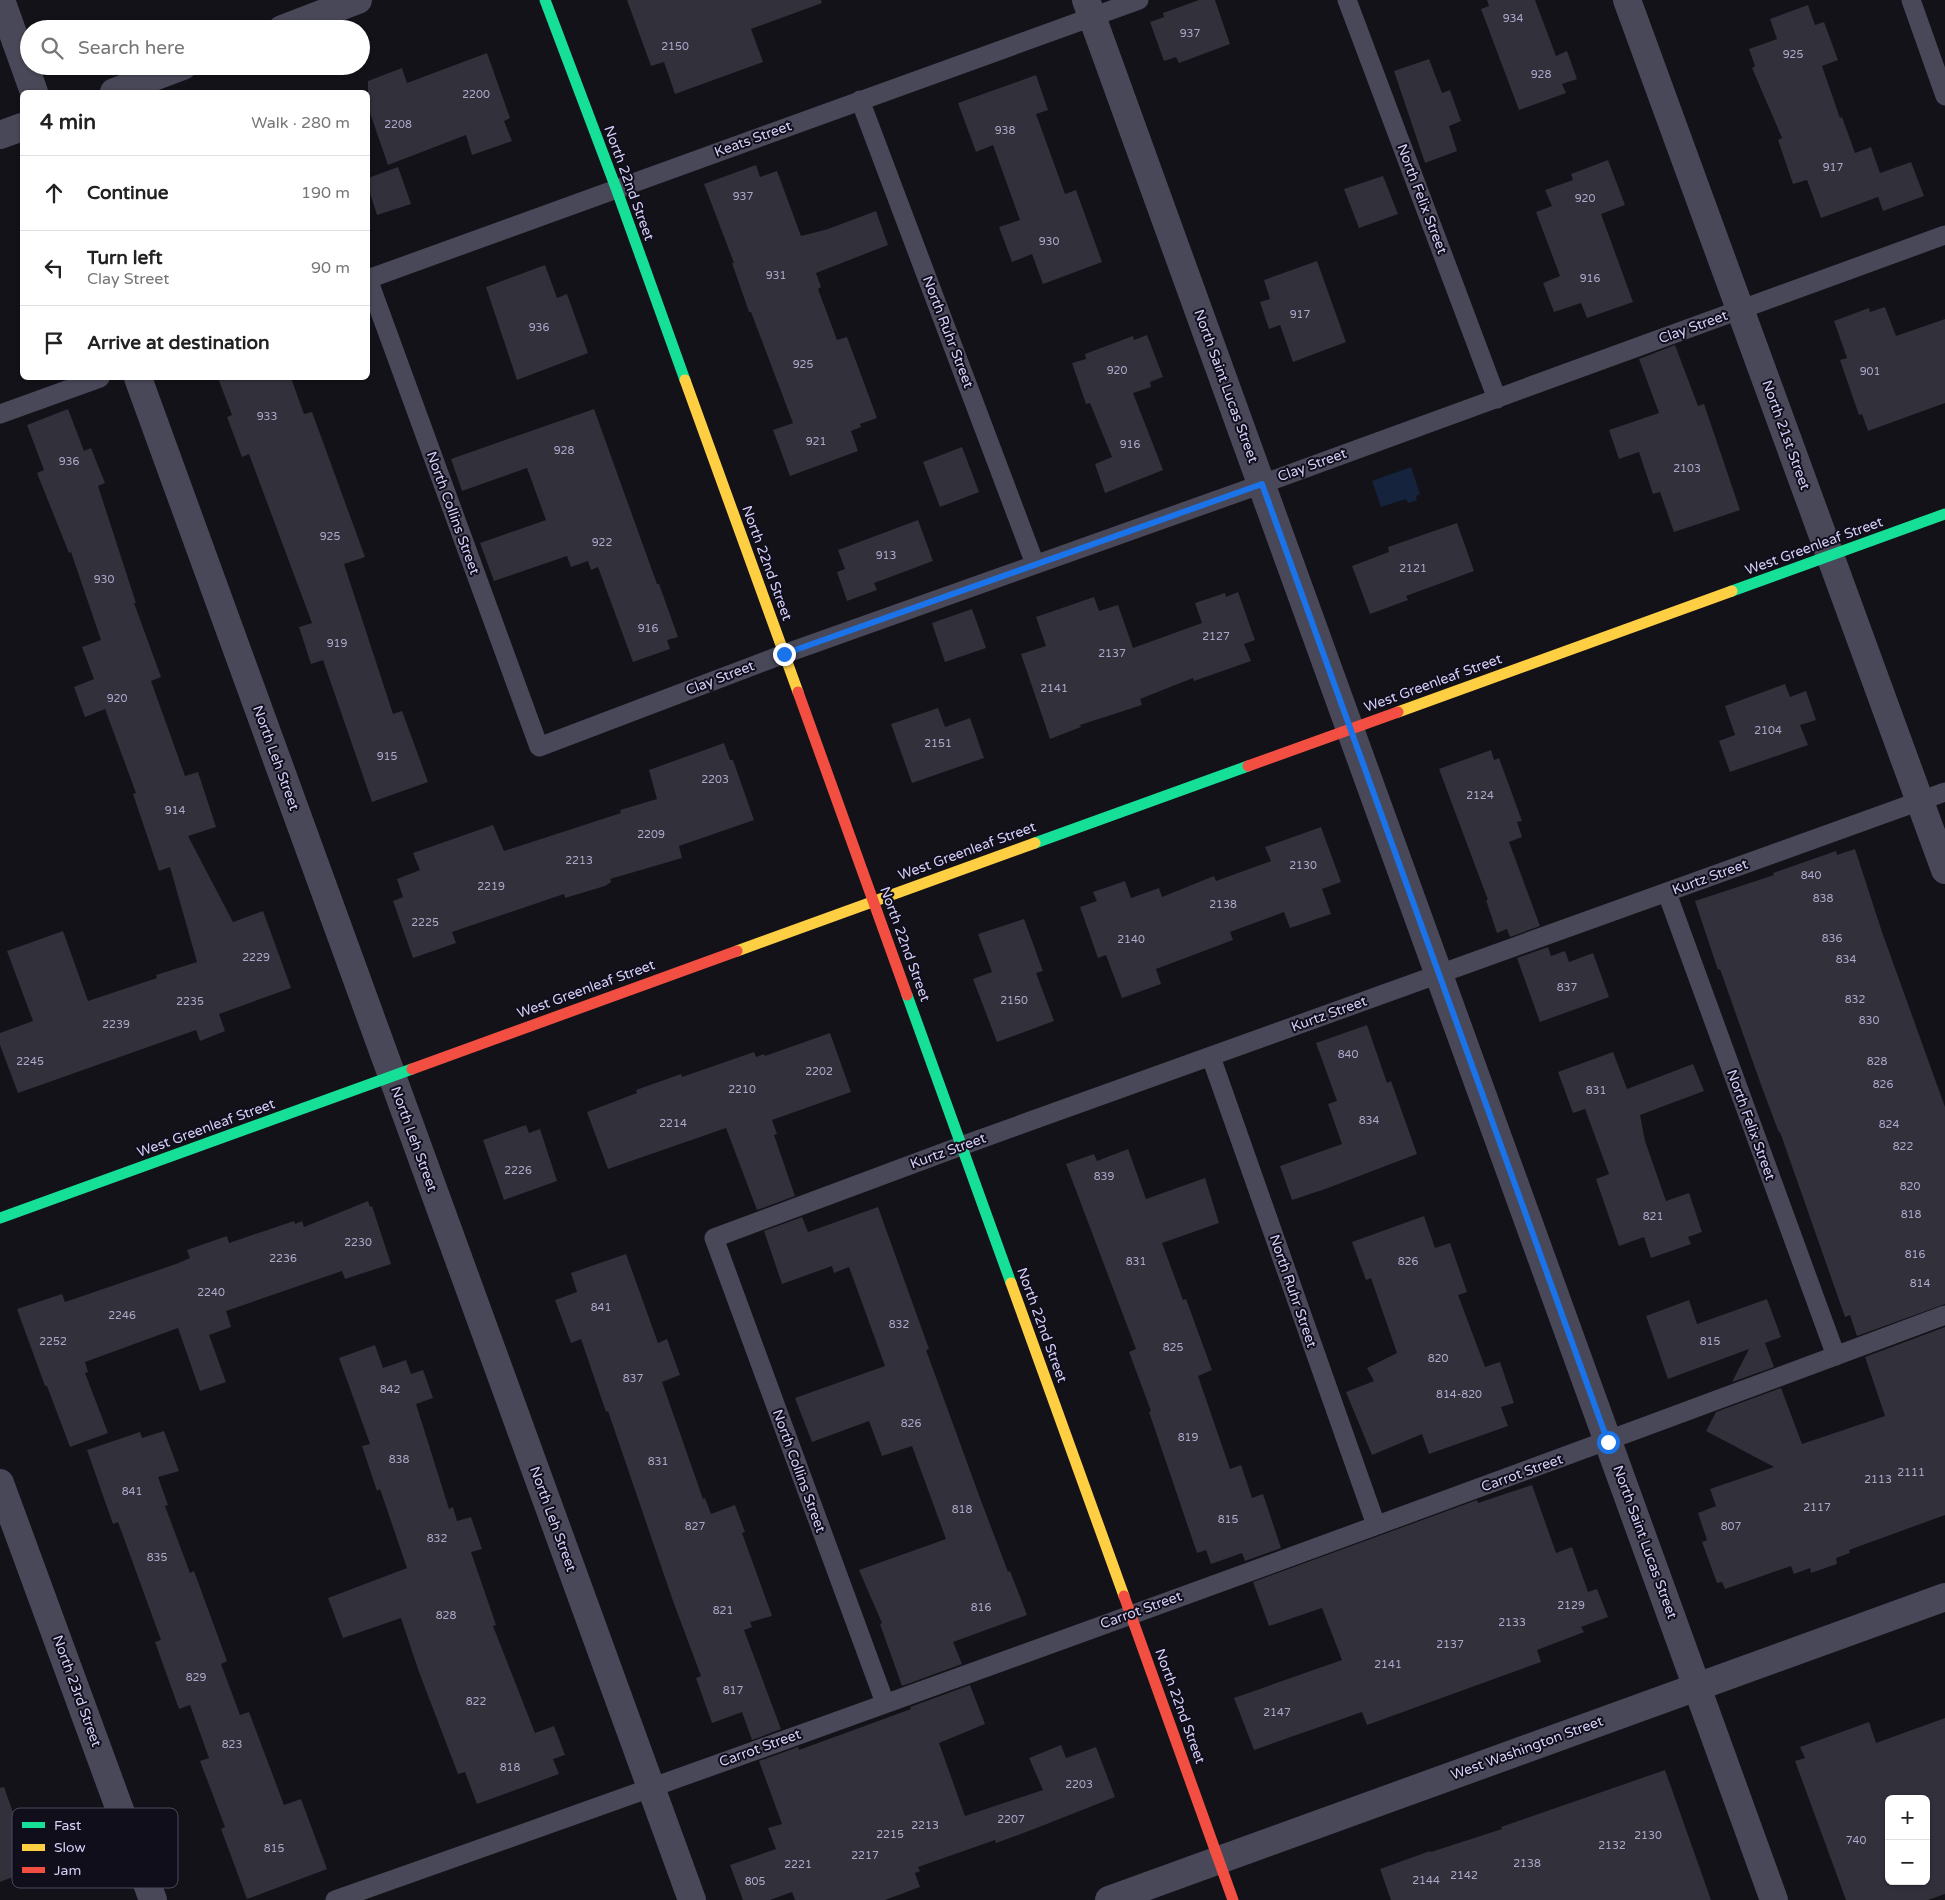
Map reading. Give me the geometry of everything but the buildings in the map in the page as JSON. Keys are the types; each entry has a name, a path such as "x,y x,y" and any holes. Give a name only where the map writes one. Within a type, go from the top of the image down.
{"street":[{"path":"1,0 20,53"},
{"path":"306,20 358,0"},
{"name":"North 22nd Street","path":"545,0 616,188 1234,1900"},
{"name":"North 21st Street","path":"1627,0 1831,556 1932,797 1945,870"},
{"name":"North Saint Lucas Street","path":"1089,8 1774,1900"},
{"path":"28,75 33,90"},
{"path":"119,90 159,75"},
{"path":"0,135 20,128"},
{"name":"North Leh Street","path":"139,380 692,1900"},
{"name":"West Greenleaf Street","path":"0,1218 1945,514"},
{"name":"North 23rd Street","path":"0,1483 119,1808"},
{"name":"West Washington Street","path":"1109,1900 1945,1597"},
{"name":"North 23rd Street","path":"149,1888 153,1900"}],"lane":[{"name":"Keats Street","path":"370,278 860,100 1089,8 1139,0"},
{"name":"North Felix Street","path":"1348,0 1497,399"},
{"path":"1911,0 1945,96"},
{"name":"North Ruhr Street","path":"860,100 1035,564"},
{"name":"Clay Street","path":"539,747 784,654 1262,484 1945,235"},
{"name":"North Collins Street","path":"370,284 539,747"},
{"path":"0,414 94,380"},
{"name":"Kurtz Street","path":"714,1238 962,1146 1932,797"},
{"name":"North Felix Street","path":"1667,893 1836,1356"},
{"name":"North Ruhr Street","path":"1211,1056 1376,1525"},
{"name":"North Collins Street","path":"714,1238 885,1703"},
{"name":"Carrot Street","path":"335,1900 651,1788 1608,1442 1945,1315"}],"water":[{"path":"1411,467 1420,494 1416,496 1417,500 1408,503 1406,499 1381,507 1372,481"}],"traffic: fast":[{"path":"545,0 616,188 685,380"},
{"path":"1732,591 1945,514"},
{"path":"1035,843 1248,766"},
{"path":"907,995 1011,1283"},
{"path":"0,1218 412,1069"}],"traffic: slow":[{"path":"685,380 798,692"},
{"path":"1398,712 1732,591"},
{"path":"737,951 1035,843"},
{"path":"1011,1283 1124,1596"}],"traffic: jam":[{"path":"798,692 907,995"},
{"path":"1248,766 1398,712"},
{"path":"412,1069 737,951"},
{"path":"1124,1596 1233,1900"}],"route":[{"path":"784,654 1262,484 1608,1442"}]}
